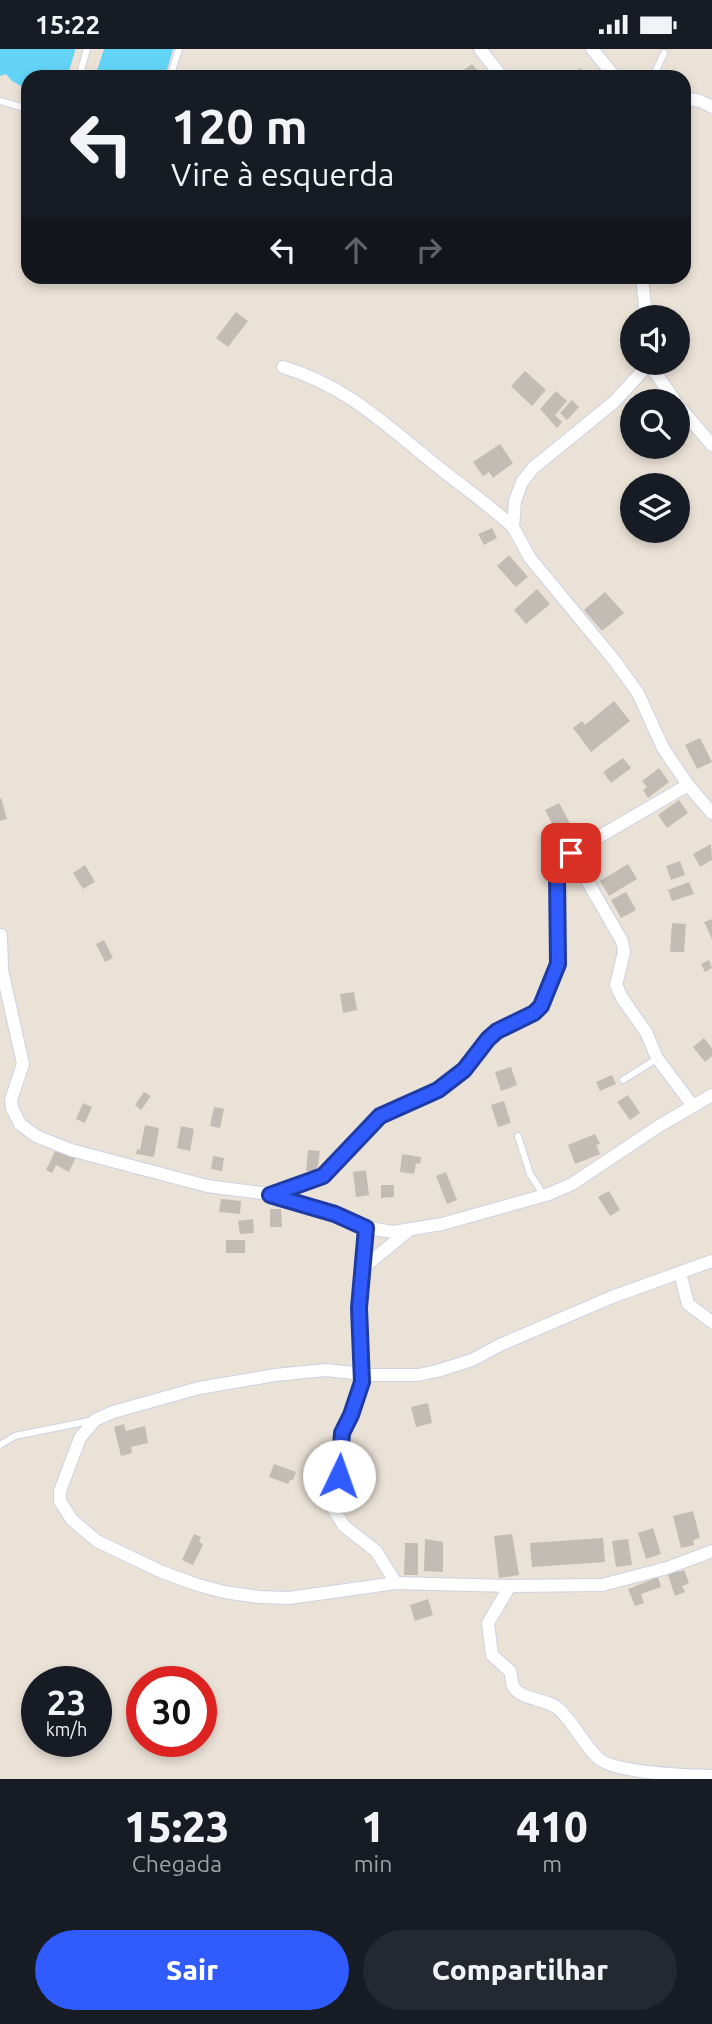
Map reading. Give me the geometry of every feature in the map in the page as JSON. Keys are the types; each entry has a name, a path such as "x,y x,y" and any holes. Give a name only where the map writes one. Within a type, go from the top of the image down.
{"street":[{"path":"480,49 496,70"},
{"path":"592,49 609,70"},
{"path":"691,99 712,107"},
{"path":"643,284 645,305"},
{"path":"283,366 320,380 383,420 513,527 530,558 638,693 663,748 688,785 712,813"},
{"path":"513,527 516,501 522,482 533,468 614,402 638,375"},
{"path":"690,419 712,445"},
{"path":"270,1195 323,1176 380,1116 438,1090 464,1070 497,1031 534,1013 541,1006 558,964 557,873 562,861 571,853 688,785"},
{"path":"571,853 622,941 624,952 616,985 622,998 646,1032 658,1058 693,1106"},
{"path":"1,935 2,970 23,1064 11,1100 20,1124 36,1136 71,1150 207,1186 270,1195 335,1214 366,1228 394,1232 442,1224 545,1196 572,1184 712,1095"},
{"path":"366,1228 359,1308 362,1374 359,1394 342,1433 339,1476 329,1502 344,1527 376,1551 396,1583"},
{"path":"363,1268 411,1229"},
{"path":"712,1261 612,1297 457,1366 418,1375 326,1370 230,1382 145,1403 95,1419 80,1437 60,1491 60,1501 72,1520 97,1541 162,1571 224,1592 289,1598 396,1583 602,1585 667,1568 712,1552"},
{"path":"680,1273 688,1304 712,1322"},
{"path":"510,1586 488,1623 492,1655 510,1671 512,1685 518,1691 561,1710 599,1759 616,1766 642,1771 712,1776"}],"lane":[{"path":"81,70 87,49"},
{"path":"172,70 179,49"},
{"path":"656,70 664,53"},
{"path":"0,101 21,107"},
{"path":"623,1080 658,1058"},
{"path":"518,1136 530,1174 545,1196"},
{"path":"0,1445 15,1436 95,1419"}],"water":[{"path":"0,49 75,49 69,70 21,70 21,86 6,74 0,76"},
{"path":"104,49 173,49 167,70 97,70"}],"building":[{"path":"472,64 477,70 464,70"},
{"path":"236,312 248,321 228,347 216,338"},
{"path":"525,371 546,390 532,406 511,386"},
{"path":"556,391 567,401 555,415 562,422 557,428 540,409"},
{"path":"572,400 579,407 567,420 560,413"},
{"path":"500,444 513,463 493,478 489,472 483,476 473,462"},
{"path":"492,528 497,538 484,545 478,534"},
{"path":"509,555 528,577 516,587 497,566"},
{"path":"537,589 550,604 526,624 514,610"},
{"path":"605,592 624,613 602,631 584,610"},
{"path":"614,701 630,721 591,752 573,728 582,721 585,725"},
{"path":"700,738 712,762 697,769 685,745"},
{"path":"623,758 631,768 611,783 603,772"},
{"path":"659,768 669,782 648,798 643,790 647,787 642,781"},
{"path":"0,799 7,819 0,821"},
{"path":"679,800 688,813 667,828 658,815"},
{"path":"559,803 575,833 561,841 545,810"},
{"path":"711,844 712,860 700,867 693,854"},
{"path":"680,861 685,875 671,880 666,866"},
{"path":"628,864 637,879 609,896 600,881"},
{"path":"85,865 95,882 83,889 73,873"},
{"path":"689,882 694,894 672,901 668,890"},
{"path":"626,892 636,910 621,918 611,900"},
{"path":"712,919 712,939 704,922"},
{"path":"672,923 686,924 684,952 670,952"},
{"path":"104,940 113,958 105,962 96,944"},
{"path":"709,960 712,968 705,972 701,964"},
{"path":"354,992 357,1010 343,1013 340,994"},
{"path":"704,1038 712,1048 712,1056 705,1062 693,1047"},
{"path":"511,1067 517,1085 501,1091 495,1072"},
{"path":"612,1075 616,1084 600,1091 596,1082"},
{"path":"144,1092 151,1096 141,1110 135,1105"},
{"path":"628,1095 640,1113 630,1120 617,1102"},
{"path":"504,1101 511,1123 498,1127 491,1105"},
{"path":"83,1103 92,1107 85,1123 76,1119"},
{"path":"214,1107 224,1109 220,1128 210,1126"},
{"path":"145,1125 159,1128 154,1157 136,1154 137,1149 140,1150"},
{"path":"181,1126 194,1129 190,1151 177,1148"},
{"path":"595,1134 600,1144 596,1145 600,1154 575,1164 568,1145"},
{"path":"57,1147 76,1157 69,1172 56,1165 52,1173 46,1170"},
{"path":"308,1150 320,1151 317,1172 306,1171"},
{"path":"402,1154 421,1157 420,1164 416,1163 414,1174 400,1172"},
{"path":"213,1156 224,1158 222,1171 211,1169"},
{"path":"366,1170 369,1195 356,1197 353,1172"},
{"path":"446,1172 457,1200 447,1204 436,1176"},
{"path":"381,1185 394,1185 394,1197 381,1198"},
{"path":"609,1191 620,1210 610,1216 598,1197"},
{"path":"221,1199 241,1201 240,1214 219,1212"},
{"path":"270,1209 281,1209 282,1227 270,1227"},
{"path":"253,1219 254,1233 240,1234 238,1221"},
{"path":"226,1240 245,1240 245,1253 226,1253"},
{"path":"428,1403 432,1423 416,1427 411,1407"},
{"path":"124,1424 126,1431 145,1426 148,1443 131,1447 132,1453 121,1456 114,1427"},
{"path":"274,1464 296,1472 293,1480 288,1484 269,1477"},
{"path":"693,1511 700,1538 693,1540 694,1545 681,1548 673,1516"},
{"path":"653,1528 661,1554 646,1559 638,1533"},
{"path":"194,1534 201,1537 199,1541 203,1545 193,1565 182,1560"},
{"path":"512,1534 519,1575 499,1578 494,1536"},
{"path":"603,1538 605,1562 532,1567 530,1543"},
{"path":"425,1539 443,1542 443,1572 424,1571"},
{"path":"628,1539 632,1565 616,1567 612,1541"},
{"path":"405,1543 418,1543 418,1575 404,1575"},
{"path":"677,1568 679,1572 684,1570 689,1583 682,1586 685,1592 675,1596 667,1572"},
{"path":"658,1577 661,1587 641,1594 644,1603 635,1606 628,1589"},
{"path":"428,1599 433,1615 415,1621 410,1605"}],"route":[{"path":"339,1476 342,1433 362,1382 359,1308 366,1228 335,1214 270,1195 323,1176 380,1116 438,1090 464,1070 497,1031 534,1013 541,1006 558,964 557,873 562,861 571,853"}]}
